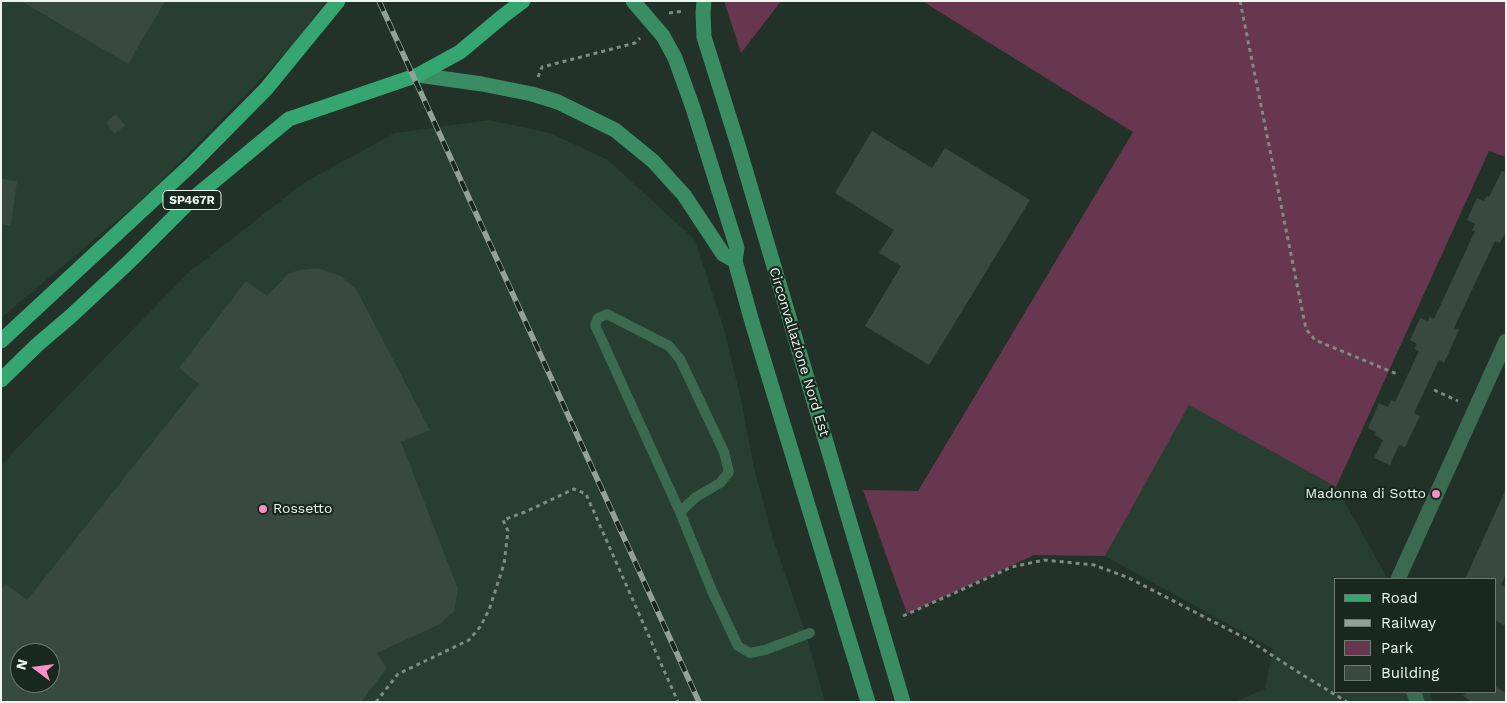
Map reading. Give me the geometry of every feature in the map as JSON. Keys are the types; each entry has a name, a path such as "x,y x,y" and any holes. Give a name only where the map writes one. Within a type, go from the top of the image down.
{"main road":[{"name":"SP467R","path":"1,341 192,164 266,89 338,1"},
{"name":"SP467R","path":"1,380 130,261 190,201 289,119 418,75 460,52 523,1"},
{"path":"633,1 663,36 675,58 693,108 737,248 735,261 868,702"},
{"name":"Circonvallazione Nord Est","path":"703,6 704,37 738,145 903,702"},
{"path":"418,75 482,84 532,94 558,102 615,130 653,161 684,196 723,254 735,261"}],"street":[{"path":"1398,578 1506,341"}],"lane":[{"path":"680,512 696,497 720,483 728,472 724,452 680,359 669,346 607,314 598,318 595,325 680,512 712,591 738,646 750,653 758,652 810,633"}],"path":[{"path":"1240,1 1306,329 1314,340 1397,374"},
{"path":"532,94 542,67 635,43 652,24 670,12 703,6"},
{"path":"1434,390 1475,409"},
{"path":"376,702 398,674 469,640 480,627 490,610 504,564 508,531 503,520 574,489 586,494 678,702"},
{"path":"903,616 1012,567 1044,560 1094,565 1152,589 1247,639 1347,702"}],"shaded area":[{"path":"1,1 326,1 288,51 151,192 1,318"},
{"path":"489,120 550,133 608,160 695,240 724,329 742,404 754,468 773,539 806,634 825,702 1,702 1,466 188,273 305,182 395,133"},
{"path":"1189,404 1336,487 1387,578 1334,578 1334,693 1430,693 1433,702 1234,702 1265,689 1273,649 1105,556"}],"green space":[{"path":"724,1 781,1 741,53"},
{"path":"922,1 1506,1 1506,157 1489,151 1336,487 1189,405 1105,556 1034,555 907,614 863,490 918,491 1133,132"}],"building":[{"path":"21,1 165,1 128,64"},
{"path":"116,114 125,125 115,134 106,123"},
{"path":"872,131 932,168 945,148 1030,200 929,365 865,326 901,266 879,253 894,230 835,193"},
{"path":"1502,171 1506,172 1506,231 1500,243 1495,241 1454,328 1459,330 1444,363 1439,360 1414,413 1420,416 1405,447 1399,445 1390,465 1374,458 1383,440 1375,435 1376,432 1368,428 1379,403 1388,407 1391,400 1395,402 1419,351 1414,349 1417,344 1410,340 1420,318 1428,321 1430,317 1434,319 1475,231 1472,230 1475,224 1467,220 1477,198 1484,201 1487,196 1489,197"},
{"path":"1,179 17,181 11,226 1,224"},
{"name":"Rossetto","path":"320,269 341,276 356,289 430,430 401,442 458,589 454,611 440,624 377,653 387,668 361,702 1,702 1,590 6,584 27,600 199,384 179,368 246,281 267,296 288,274 299,270"},
{"path":"1506,489 1506,574 1501,585 1506,587 1506,626 1497,622 1497,578 1465,578"},
{"path":"1497,688 1506,693 1506,702 1472,702 1463,696 1465,693 1497,693"}],"railway":[{"path":"379,1 699,702"}],"place":[{"name":"Madonna di Sotto","path":"1436,494"},
{"name":"Rossetto","path":"263,509"}]}
